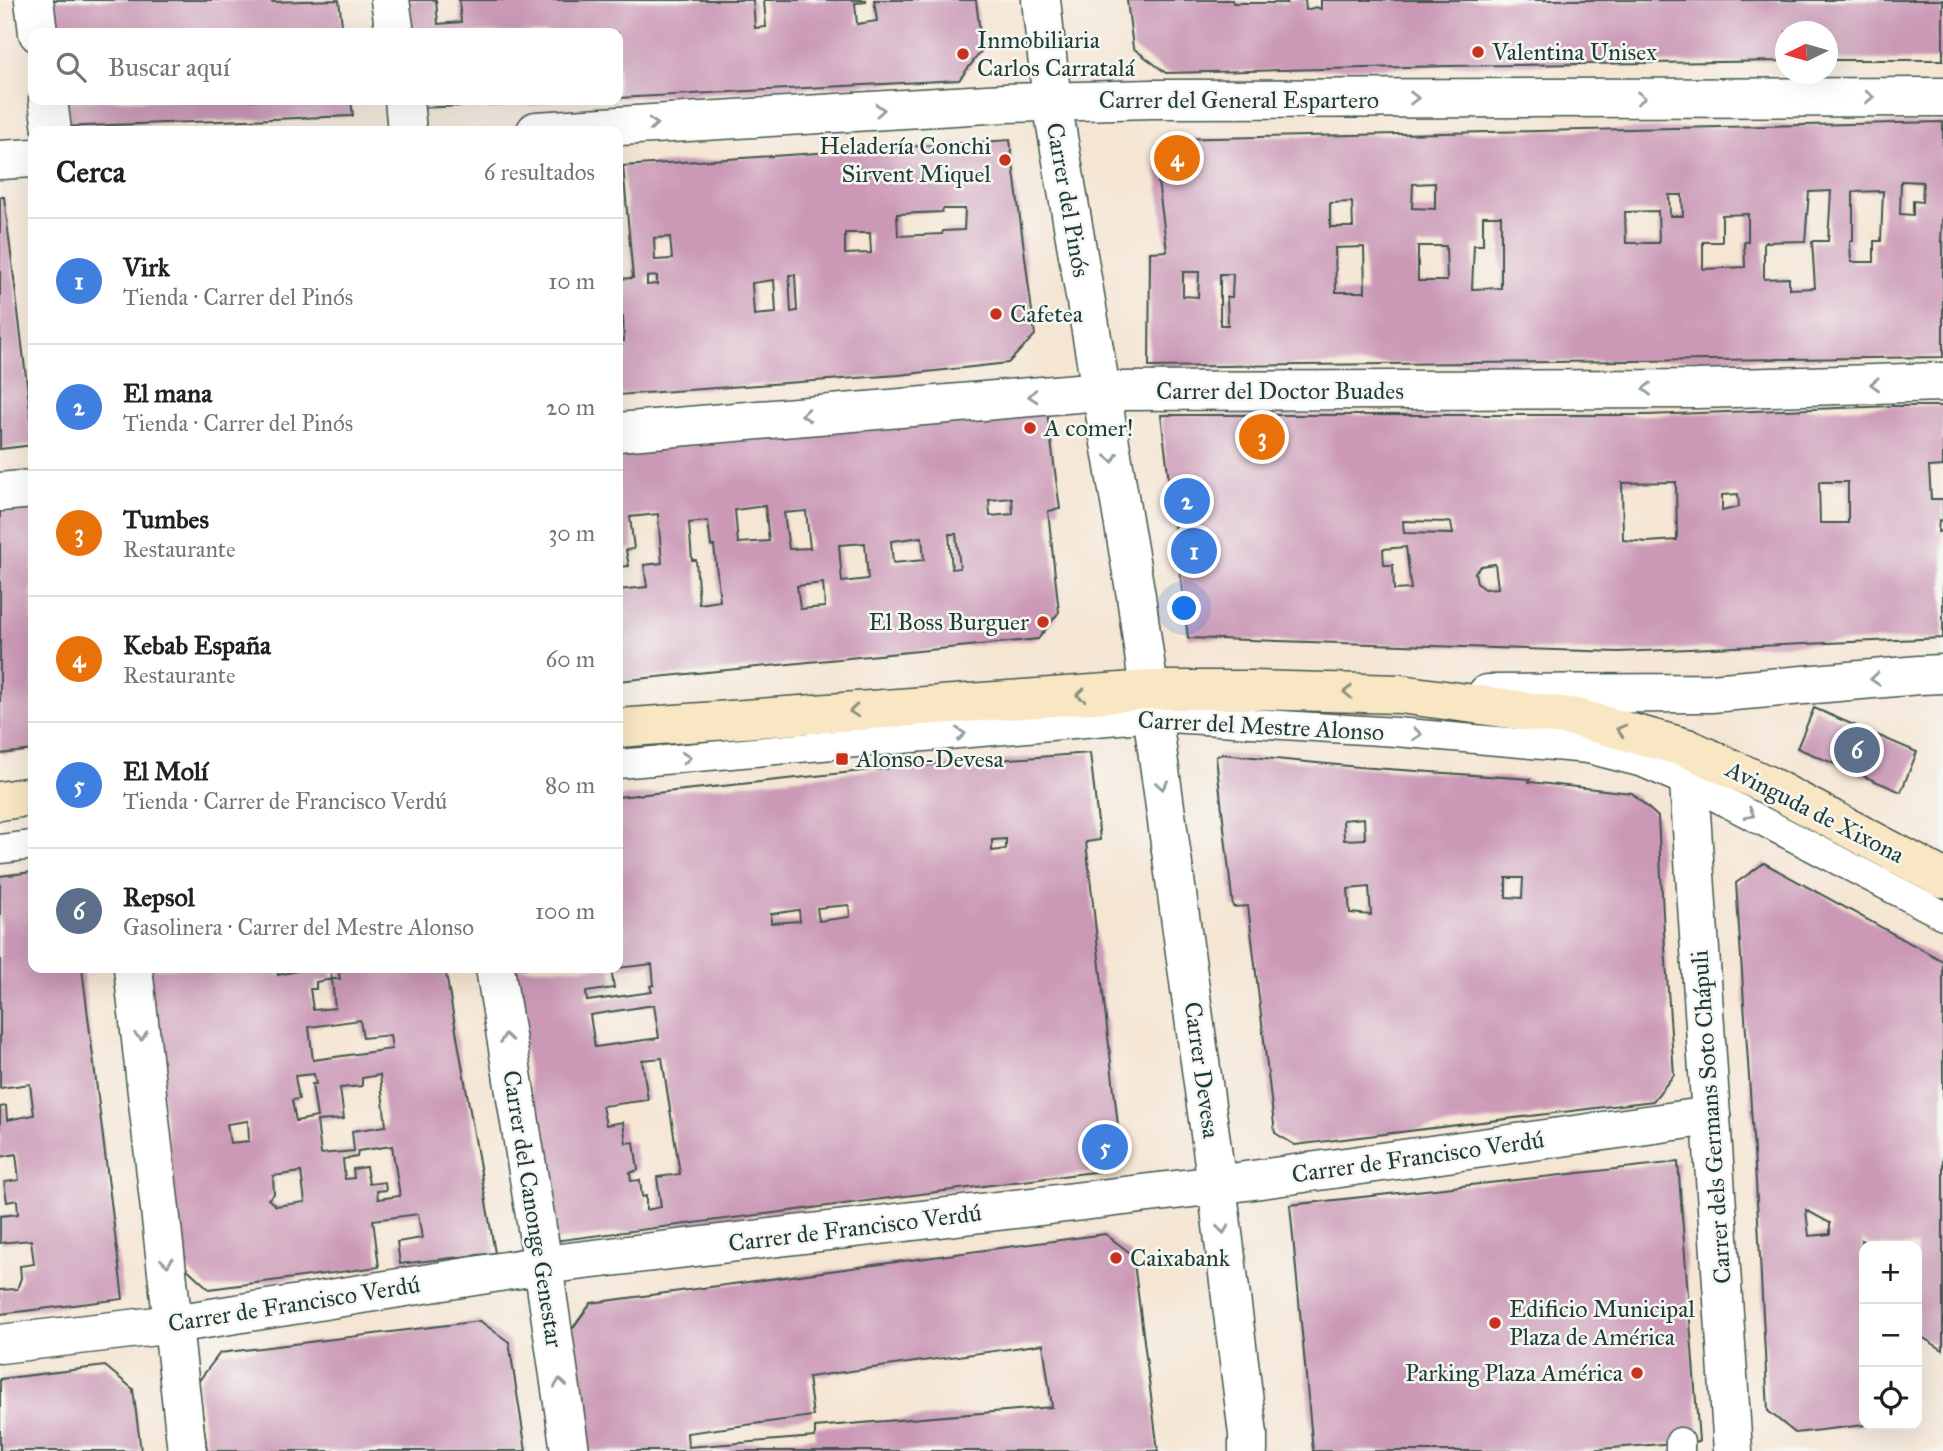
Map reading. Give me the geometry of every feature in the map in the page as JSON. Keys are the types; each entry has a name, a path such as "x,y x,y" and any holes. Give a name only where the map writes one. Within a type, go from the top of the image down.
{"main road":[{"name":"Carrer del Mestre Alonso","path":"623,729 1151,704 1253,690 1400,694 1577,718 1688,765"},
{"name":"Avinguda de Xixona","path":"1688,765 1767,785 1943,878"},
{"path":"0,801 28,797"}],"street":[{"path":"34,0 37,28"},
{"path":"390,0 394,28"},
{"name":"Carrer del Pinós","path":"1041,0 1052,102 1136,596 1151,704"},
{"name":"Carrer del General Espartero","path":"620,126 1004,103 1179,99 1943,97"},
{"path":"49,105 51,126"},
{"path":"404,105 407,126"},
{"path":"0,160 28,158"},
{"name":"Carrer del Doctor Buades","path":"623,432 1101,391 1697,389 1943,382"},
{"path":"0,492 28,489"},
{"name":"Carrer del Mestre Alonso","path":"1400,694 1711,693 1943,674"},
{"name":"Carrer Devesa","path":"1151,704 1217,1185 1248,1451"},
{"name":"Carrer dels Germans Soto Chápuli","path":"1688,765 1733,1451"},
{"path":"134,973 187,1451"},
{"name":"Carrer del Canonge Genestar","path":"496,973 570,1451"},
{"name":"Carrer de Francisco Verdú","path":"0,1343 174,1324 543,1265 1217,1185 1711,1116"}],"lane":[{"name":"Carrer del Mestre Alonso","path":"623,763 1151,704 1396,732 1588,749 1643,763 1688,765"},
{"name":"Avinguda de Xixona","path":"1688,765 1943,915"},
{"path":"0,849 28,846"}],"building":[{"path":"44,0 339,0 342,28 47,28"},
{"path":"406,0 436,0 438,24 461,22 459,0 753,0 755,28 766,27 764,0 866,0 855,3 857,24 877,21 874,0 976,0 982,50 959,80 623,98 623,28 409,28"},
{"path":"1127,0 1287,3 1287,0 1305,0 1306,10 1316,7 1321,9 1321,0 1943,0 1943,60 1838,60 1838,21 1775,21 1775,61 1166,73 1133,48"},
{"path":"57,105 352,105 353,116 86,126 59,126"},
{"path":"418,105 484,105 418,108"},
{"path":"1943,122 1943,357 1149,367 1150,252 1167,251 1155,158 1170,139","holes":["1901,181 1923,182 1922,202 1913,201 1913,215 1900,214","1435,183 1435,209 1412,208 1413,184","1831,191 1828,241 1812,241 1815,288 1789,289 1789,278 1764,279 1764,242 1805,241 1809,192","1883,191 1881,241 1874,241 1874,262 1851,262 1850,241 1853,241 1853,192","1669,195 1682,195 1683,216 1670,216","1352,202 1353,227 1330,227 1330,203","1658,211 1659,243 1626,243 1625,212","1748,214 1748,242 1744,242 1745,267 1703,269 1703,242 1722,242 1722,215","1483,216 1501,216 1501,288 1472,289 1474,245 1483,245","1418,246 1446,246 1447,281 1418,281","1364,247 1365,292 1336,292 1335,248","1183,272 1199,272 1198,297 1183,296","1220,274 1233,274 1232,297 1227,297 1228,325 1220,325"]},
{"path":"1010,140 1035,335 1008,363 899,375 623,395 623,279 633,278 623,166","holes":["943,209 965,209 964,230 898,236 897,214 942,212","845,233 870,233 871,253 845,254","670,237 672,259 655,260 654,238","789,275 795,275 797,311 791,312","657,276 657,284 647,285 647,277","774,280 776,313 754,315 752,283"]},
{"path":"0,197 4,197 28,393 28,446 0,449"},
{"path":"1943,406 1943,466 1929,467 1931,499 1943,499 1943,521 1939,520 1938,532 1943,531 1943,638 1619,652 1188,638 1161,415 1647,415","holes":["1676,482 1677,540 1623,540 1622,483","1819,482 1848,482 1848,523 1820,523","1738,494 1739,507 1722,511 1722,495","1403,521 1451,522 1453,534 1404,533","1406,547 1411,589 1394,590 1393,565 1384,565 1383,549","1495,564 1498,588 1484,589 1477,583 1475,572 1481,566"]},
{"path":"1047,411 1060,509 1048,511 1059,612 1038,639 623,680 623,589 647,587 644,565 662,563 658,514 630,517 634,549 626,550 629,566 623,567 623,451","holes":["1012,498 1013,514 990,516 989,500","765,506 769,541 738,543 735,510","806,511 810,548 789,549 784,513","708,521 711,546 714,546 720,601 699,604 696,560 692,560 689,523","949,534 956,534 960,568 952,569","922,537 924,560 893,563 891,541","865,543 868,579 842,582 839,545","823,583 825,607 800,609 797,586"]},
{"path":"28,508 28,751 0,754 0,511"},
{"path":"1814,708 1917,752 1901,792 1797,748"},
{"path":"1090,753 1100,840 1086,842 1121,1152 1101,1171 554,1241 513,973 612,973 614,988 586,992 587,1001 652,992 652,964 623,967 623,796 891,768","holes":["1006,839 1006,849 992,851 992,840","849,905 850,917 819,921 817,908","799,910 800,921 771,923 771,914","654,1005 659,1038 595,1047 590,1015","662,1058 680,1174 657,1177 661,1207 646,1210 646,1196 642,1197 640,1180 631,1181 630,1173 638,1170 634,1142 626,1143 623,1122 606,1125 602,1106 648,1100 642,1060"]},
{"path":"1221,754 1530,779 1529,782 1632,793 1658,817 1674,1075 1653,1101 1295,1145 1275,1133 1248,906 1233,907 1216,757","holes":["1364,818 1365,839 1344,840 1343,820","1506,878 1523,878 1522,898 1506,897","1369,887 1371,915 1350,913 1348,889"]},
{"path":"1764,863 1943,961 1943,1350 1922,1337 1922,1241 1859,1241 1859,1426 1795,1433 1768,1411 1736,883","holes":["1806,1210 1830,1223 1830,1234 1809,1236"]},
{"path":"28,873 28,973 83,973 123,1299 0,1314 0,1290 17,1289 21,1278 20,1266 34,1264 31,1240 0,1243 0,1216 18,1214 17,1200 7,1202 4,1182 19,1180 16,1154 0,1157 0,1107 6,1106 7,1120 34,1115 30,1084 0,1088 0,876"},
{"path":"148,973 331,973 332,979 340,979 339,973 446,973 495,1253 400,1264 397,1242 422,1238 418,1214 373,1220 379,1267 209,1289 183,1265","holes":["332,979 335,1008 313,1010 310,989 316,989 316,982","360,1020 363,1038 390,1035 392,1049 313,1060 309,1027","314,1074 316,1084 312,1084 317,1117 296,1121 292,1100 299,1099 295,1076","380,1075 386,1126 352,1131 354,1151 321,1154 317,1121 344,1119 340,1088 362,1086 362,1078","248,1121 249,1141 230,1143 227,1124","392,1146 400,1196 378,1199 377,1191 386,1190 385,1182 369,1184 366,1167 353,1169 354,1178 345,1179 343,1159 357,1157 358,1151","301,1172 305,1202 276,1206 268,1199 274,1194 273,1176"]},
{"name":"Edificio Municipal Plaza de América","path":"1678,1162 1699,1441 1575,1451 1313,1451 1290,1205"},
{"path":"1105,1234 1133,1255 1158,1451 589,1451 570,1332 591,1303","holes":["1043,1344 1052,1407 815,1427 815,1437 688,1447 687,1433 813,1416 808,1377"]},
{"path":"480,1321 509,1342 526,1451 207,1451 198,1382 220,1353"},
{"path":"105,1366 133,1389 141,1451 0,1451 0,1379"}],"place":[{"name":"Valentina Unisex","path":"1478,52"},
{"name":"Inmobiliaria Carlos Carratalá","path":"963,54"},
{"name":"Kebab España","path":"1177,158"},
{"name":"Heladería Conchi Sirvent Miquel","path":"1005,160"},
{"name":"Cafetea","path":"996,314"},
{"name":"A comer!","path":"1030,428"},
{"name":"Tumbes","path":"1262,437"},
{"name":"El mana","path":"1187,501"},
{"name":"Virk","path":"1194,551"},
{"name":"El Boss Burguer","path":"1043,622"},
{"name":"Repsol","path":"1857,750"},
{"name":"Alonso-Devesa","path":"842,759"},
{"name":"El Molí","path":"1105,1147"},
{"name":"Caixabank","path":"1116,1258"},
{"name":"Edificio Municipal Plaza de América","path":"1495,1323"},
{"name":"Parking Plaza América","path":"1637,1373"}]}
